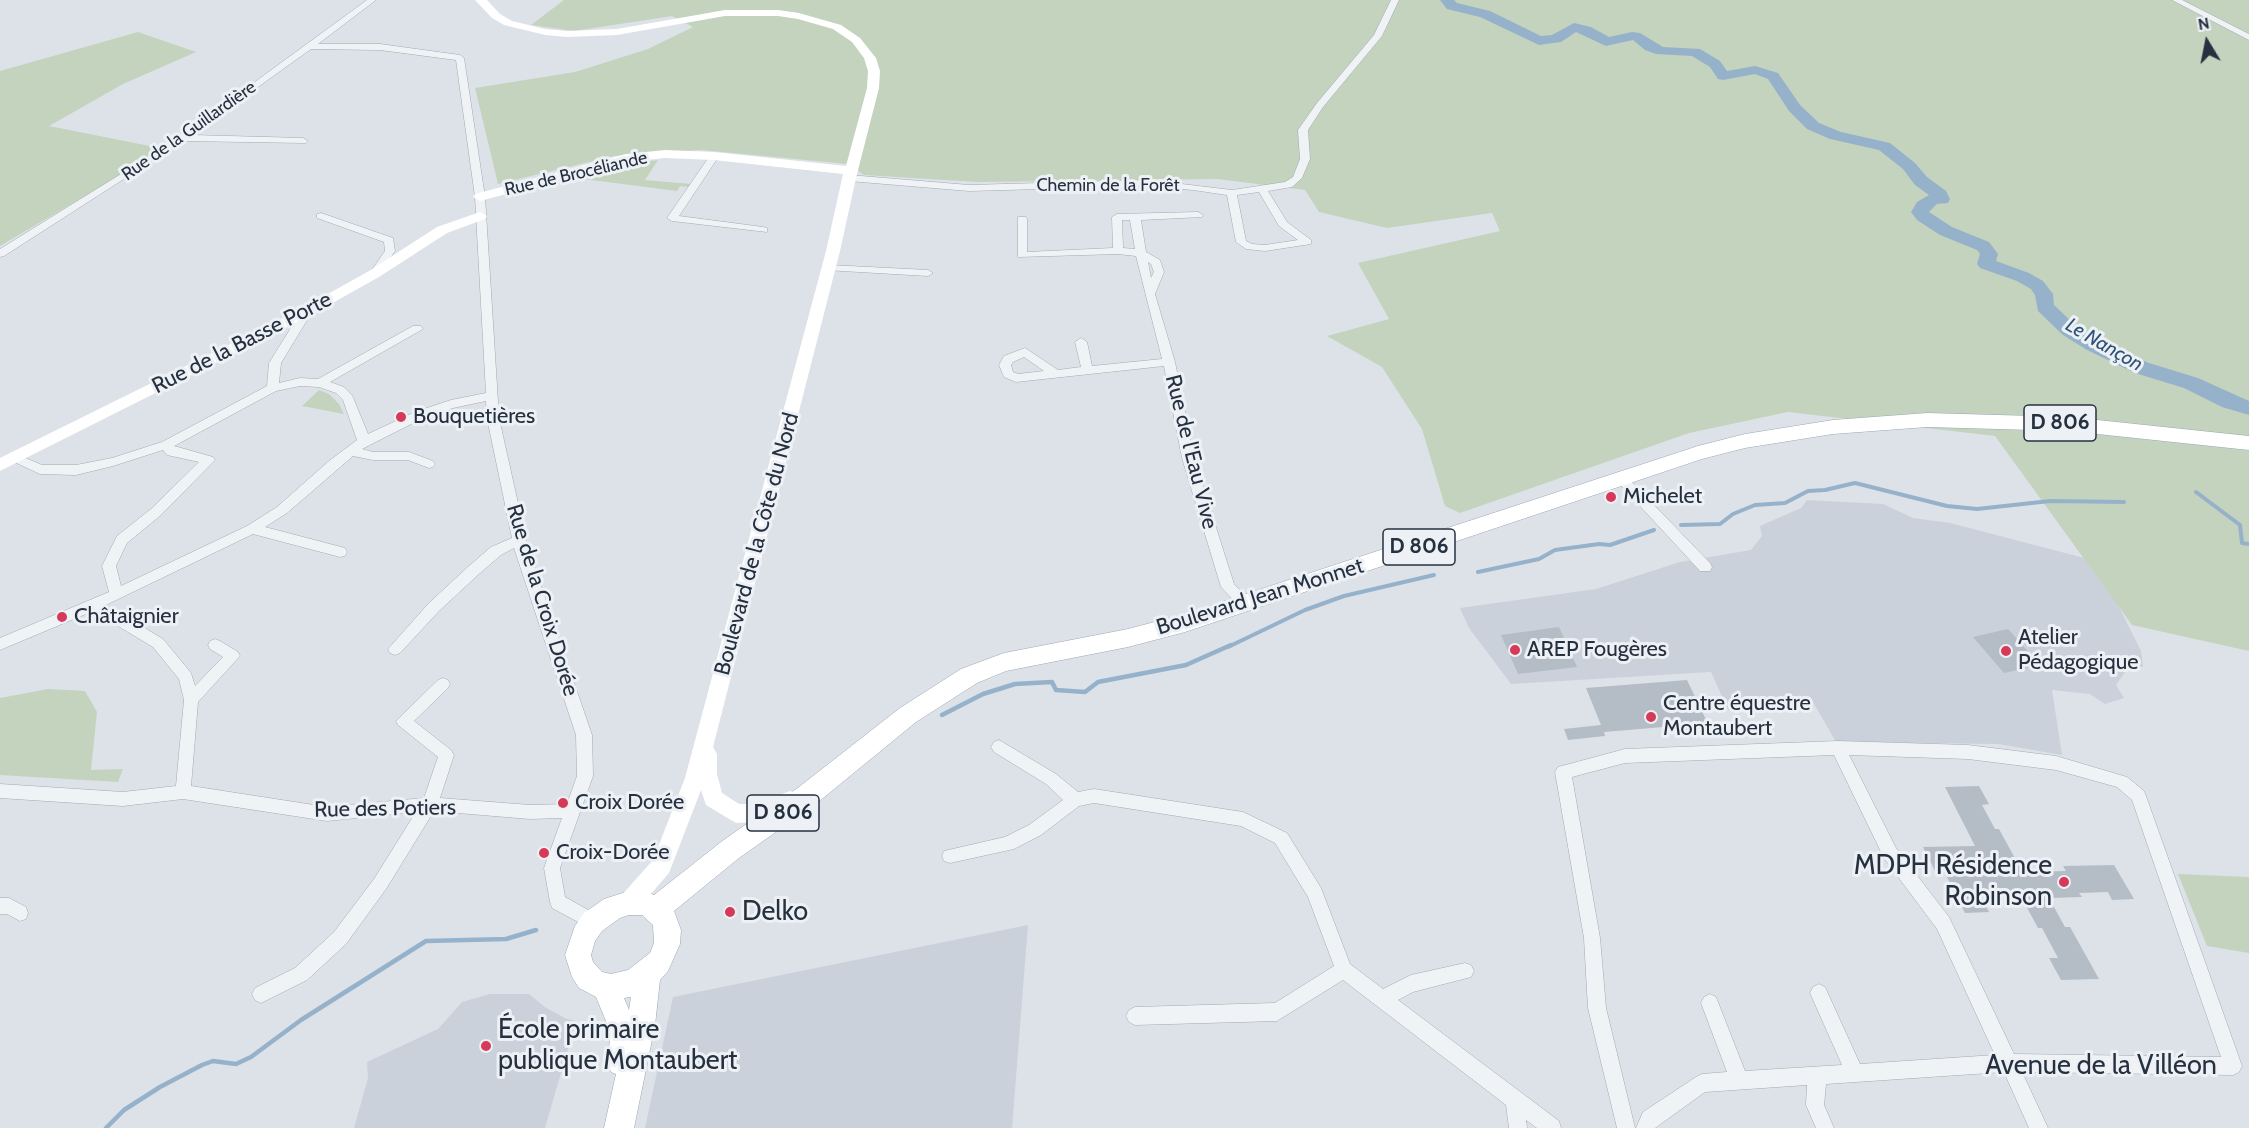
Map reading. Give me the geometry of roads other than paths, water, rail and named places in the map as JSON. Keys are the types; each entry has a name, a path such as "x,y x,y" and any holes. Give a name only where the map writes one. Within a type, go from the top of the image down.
{"main road":[{"name":"Boulevard de la Côte du Nord","path":"481,0 496,16 508,22 544,32 567,34 617,33 725,13 753,12 799,16 837,27 856,40 864,48 874,71 873,88 829,268 695,778 661,866 629,903"},
{"name":"Rue de Brocéliande","path":"480,197 626,158 665,154 714,156 850,175"},
{"name":"Rue de la Basse Porte","path":"0,465 306,312 374,274 442,230 480,216"},
{"name":"Boulevard Jean Monnet","path":"656,909 730,850 808,795 908,715 949,687 1004,662 1128,638 1246,604 1621,478 1745,441 1833,427 1927,420 2069,424 2249,443"},
{"path":"708,732 707,774 713,798 736,814 755,813 785,803 908,715"},
{"path":"629,903 644,903 656,909 666,924 667,944 659,962 632,983 611,987 589,979 581,968 578,955 584,935 593,922 614,908 629,903"},
{"path":"619,1128 641,1025 646,974"},
{"path":"605,985 625,1033 606,1128"}],"street":[{"name":"Rue de la Guillardière","path":"0,254 181,138 372,0"},
{"name":"Chemin de la Forêt","path":"850,175 969,188 1148,183 1232,193 1263,190 1288,184 1297,178 1305,159 1303,130 1320,105 1378,36 1395,0"},
{"path":"2176,0 2249,37"},
{"name":"Rue de la Croix Dorée","path":"308,46 380,47 460,58 480,197 493,418 520,540 584,735 585,776 552,868 558,902 593,922"},
{"path":"181,138 303,141"},
{"path":"714,156 672,218 763,230"},
{"path":"1232,193 1244,244 1250,247 1265,248 1307,243 1283,224 1263,190"},
{"path":"1118,251 1117,217 1198,215"},
{"path":"321,216 389,240 390,251 374,274"},
{"name":"Rue de l'Eau Vive","path":"1135,217 1140,254 1169,362 1188,458 1220,567 1228,587 1246,604"},
{"path":"1022,219 1022,255 1118,251 1140,254"},
{"path":"829,268 928,273"},
{"path":"273,388 275,363 285,344 298,329 306,312"},
{"path":"320,382 417,329"},
{"path":"266,332 285,344"},
{"path":"1081,342 1086,370"},
{"path":"1056,374 1169,362"},
{"path":"16,458 40,469 76,470 139,455 166,445 273,388 300,382 320,382 340,390 348,398 364,441"},
{"path":"0,644 94,605 252,529 282,510 364,441 419,415 451,404 490,396"},
{"path":"116,594 109,566 122,540 156,512 209,460 171,452 166,445"},
{"path":"351,451 373,456 409,456 429,464"},
{"path":"1621,478 1705,567"},
{"path":"252,529 340,552"},
{"path":"395,649 434,607 496,551 520,540"},
{"path":"94,605 158,643 186,677 191,700 183,792"},
{"path":"191,700 233,656 214,645"},
{"path":"261,993 301,974 340,938 380,884 430,804 446,755 403,721 443,684"},
{"path":"999,747 1051,779 1075,800"},
{"path":"1626,1128 1597,1008 1592,938 1563,772 1625,756 1838,748 1890,853 1943,923 2039,1128"},
{"name":"Avenue de la Villéon","path":"1645,1128 1650,1119 1702,1083 2009,1063 2233,1066 2138,796 2121,782 2056,763 1968,752 1838,748"},
{"name":"Rue des Potiers","path":"0,790 123,799 183,792 327,814 430,804 530,812 573,811"},
{"path":"950,856 1008,844 1035,830 1075,800 1094,796 1243,819 1281,838 1315,893 1344,970 1552,1128"},
{"path":"0,906 9,906 20,914"},
{"path":"1135,1016 1277,1012 1344,970"},
{"path":"1381,999 1411,984 1465,971"},
{"path":"1819,993 1854,1072"},
{"path":"1710,1003 1739,1080"},
{"path":"1816,1075 1815,1105 1825,1128"},
{"path":"1515,1100 1518,1128"}],"waterway":[{"name":"Le Nançon","path":"1447,0 1452,6 1485,14 1539,41 1556,39 1574,27 1586,30 1606,42 1632,36 1640,37 1650,47 1661,51 1695,52 1715,64 1723,76 1755,70 1773,76 1794,108 1813,126 1836,136 1884,146 1909,166 1921,181 1942,199 1933,199 1923,206 1920,212 1923,216 1946,231 1983,246 1989,254 1986,264 2023,277 2037,285 2044,294 2045,307 2070,331 2094,346 2142,368 2191,383 2229,402 2249,408"},
{"path":"1681,525 1720,524 1733,514 1755,505 1785,503 1808,491 1825,490 1855,483 1947,506 1977,509 2050,501 2124,502"},
{"path":"2196,492 2240,525 2242,543 2249,544"},
{"path":"1478,572 1539,559 1555,550 1599,544 1610,545 1654,530"},
{"path":"1228,647 1305,610 1344,596 1434,575"},
{"path":"942,715 983,694 1015,684 1052,682 1056,690 1085,692 1098,682 1186,665 1231,645"},
{"path":"106,1128 124,1110 160,1087 202,1065 213,1061 236,1064 251,1057 301,1020 426,941 506,939 536,930"}],"place":[{"name":"Bouquetières","path":"401,417"},
{"name":"Michelet","path":"1611,497"},
{"name":"Châtaignier","path":"62,617"},
{"name":"AREP Fougères","path":"1515,650"},
{"name":"Atelier Pédagogique","path":"2006,651"},
{"name":"Centre équestre Montaubert","path":"1651,717"},
{"name":"Croix Dorée","path":"563,803"},
{"name":"Croix-Dorée","path":"544,853"},
{"name":"MDPH Résidence Robinson","path":"2064,882"},
{"name":"Delko","path":"730,912"},
{"name":"École primaire publique Montaubert","path":"486,1046"}]}
